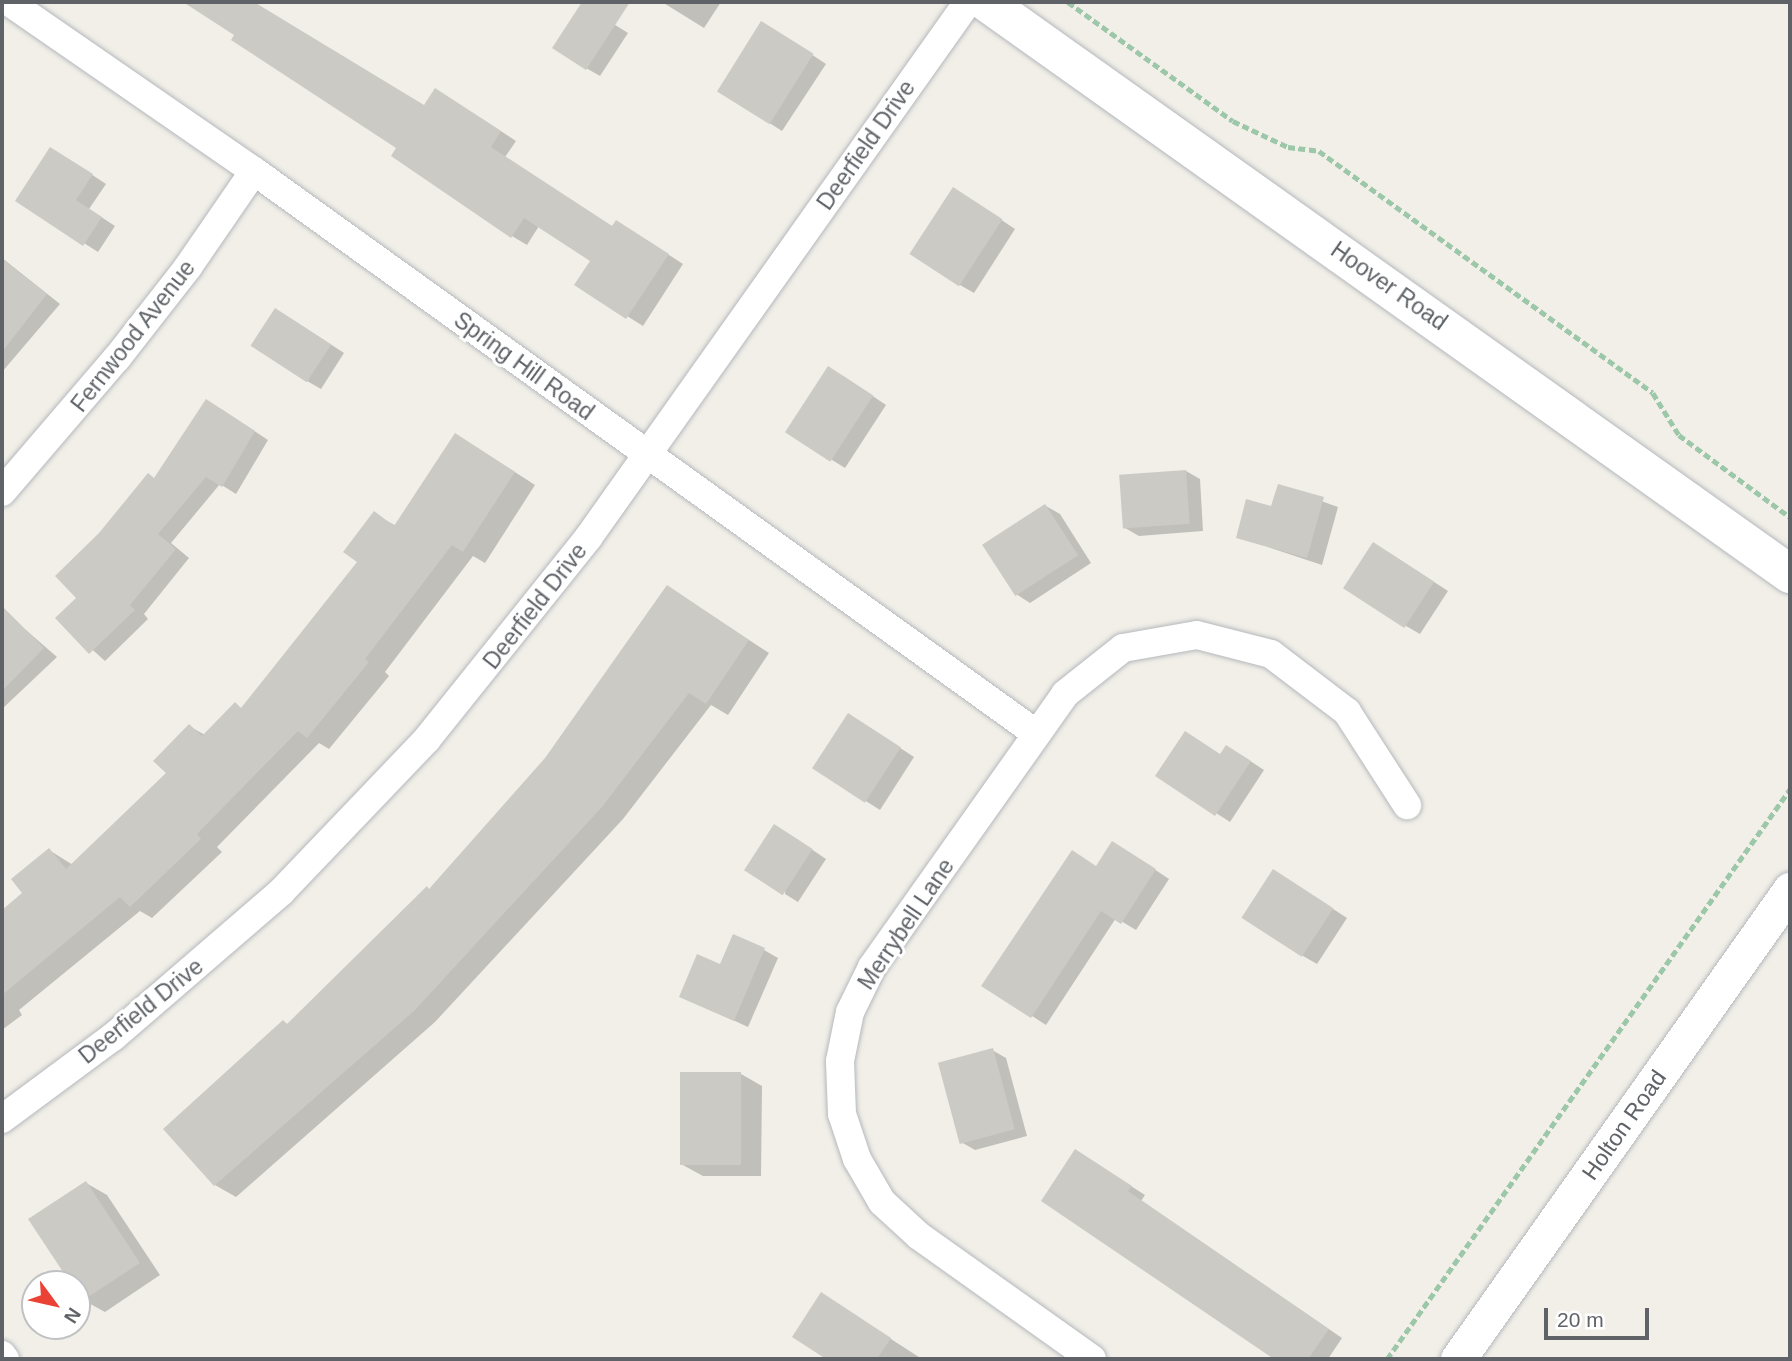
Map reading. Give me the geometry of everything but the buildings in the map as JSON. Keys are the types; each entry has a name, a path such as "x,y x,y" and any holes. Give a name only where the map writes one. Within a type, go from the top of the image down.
{"main road":[{"name":"Hoover Road","path":"986,2 1790,574"}],"street":[{"name":"Spring Hill Road","path":"9,2 254,172 1037,734"},
{"name":"Deerfield Drive","path":"2,1119 113,1037 281,892 436,729 526,620 648,454 968,2"},
{"name":"Fernwood Avenue","path":"2,492 117,358 254,172"},
{"name":"Merrybell Lane","path":"1092,1359 919,1236 882,1202 856,1159 842,1114 842,1049 850,1012 872,967 1065,694 1123,648 1197,635 1271,654 1347,712 1407,805"},
{"name":"Holton Road","path":"1458,1359 1790,890"},
{"path":"2,1354 5,1359"}],"path":[{"path":"1068,2 1233,121 1288,147 1319,151 1653,393 1679,435 1790,517"},
{"path":"1387,1359 1790,789"}]}
